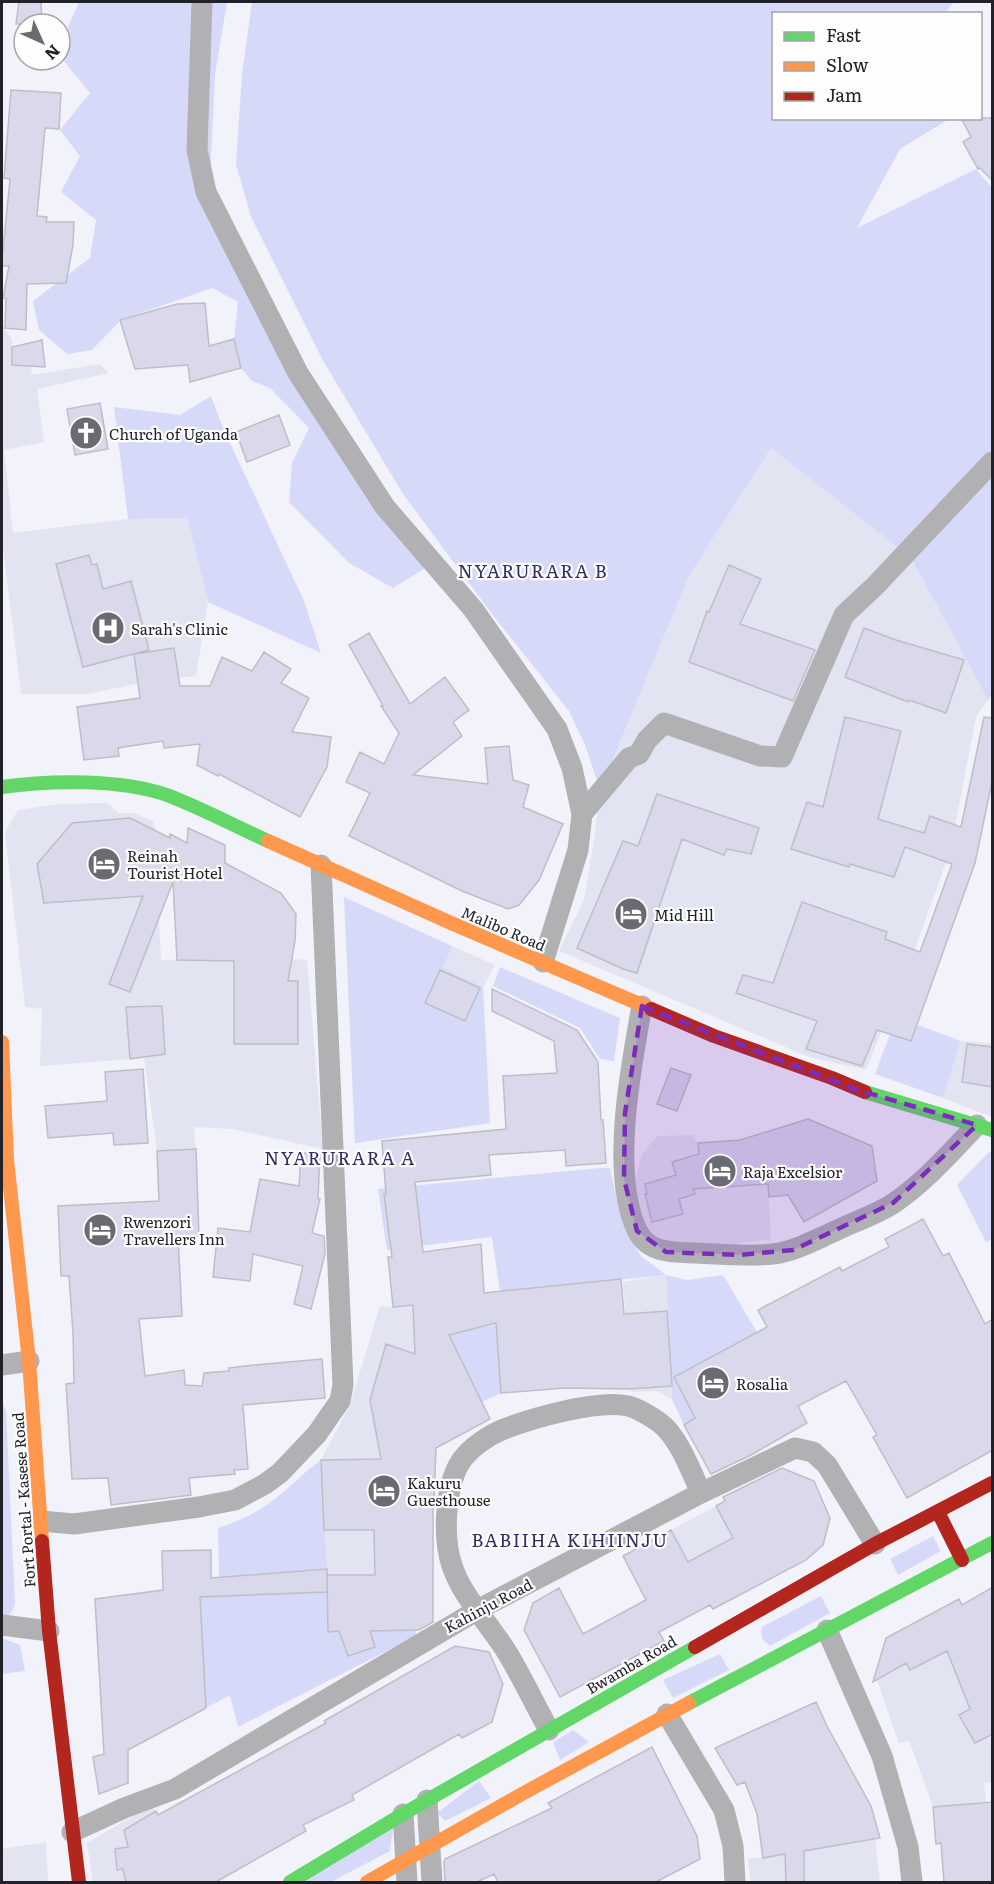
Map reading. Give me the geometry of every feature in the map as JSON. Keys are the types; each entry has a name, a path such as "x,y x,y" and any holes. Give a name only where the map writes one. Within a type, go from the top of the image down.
{"main road":[{"name":"Malibo Road","path":"2,787 22,783 86,783 125,786 166,795 714,1036 832,1078 858,1090 985,1128"},
{"name":"Fort Portal - Kasese Road","path":"2,1042 7,1160 29,1361 49,1631 79,1882"},
{"name":"Bwamba Road","path":"290,1882 427,1800 875,1544 993,1483"},
{"path":"938,1512 962,1560"},
{"path":"367,1882 667,1714 993,1543"}],"street":[{"path":"202,2 197,150 206,192 298,373 385,507 473,609 557,729 572,768 582,814 578,850 543,962"},
{"path":"582,814 629,758 639,754 647,740 664,723 760,756 782,757 844,615 875,586 993,462"},
{"path":"40,1521 74,1524 235,1500 280,1473 317,1434 340,1401 343,1385 321,864"},
{"path":"642,1006 625,1113 624,1179 637,1231 651,1245 666,1252 740,1255 772,1254 793,1250 893,1203 985,1128"},
{"path":"2,1365 29,1361"},
{"path":"549,1730 508,1654 492,1629 476,1611 453,1570 448,1549 450,1487 462,1460 481,1442 503,1430 555,1413 597,1406 628,1406 662,1424 682,1451 701,1493"},
{"name":"Kahinju Road","path":"72,1832 175,1789 476,1611 701,1493 795,1448 813,1452 827,1465 875,1544"},
{"path":"2,1625 49,1631"},
{"path":"827,1630 882,1756 908,1847 912,1882"},
{"path":"667,1714 724,1810 733,1846 735,1882"},
{"path":"427,1800 432,1882"},
{"path":"403,1814 407,1882"}],"highlighted area":[{"path":"642,1006 858,1090 977,1125 893,1203 793,1250 739,1255 666,1252 637,1231 624,1179 625,1113"}],"shaded area":[{"path":"79,2 227,2 215,74 210,180 301,363 427,567 393,588 349,563 289,502 292,463 309,428 270,388 252,381 241,368 234,339 238,302 212,288 121,320 92,350 67,354 39,330 33,301 90,258 96,220 61,192 80,156 60,130 90,93 72,71 72,18"},
{"path":"252,2 954,2 946,12 772,12 772,120 947,120 900,149 857,228 976,169 992,188 992,694 988,700 911,558 771,448 689,576 600,790 585,745 569,711 495,618 403,494 322,359 251,217 236,164 242,74"},
{"name":"Sarah's Clinic","path":"2,323 12,340 12,365 31,366 32,375 100,364 109,373 37,389 44,442 4,450 13,533 128,519 187,518 208,602 196,676 150,681 87,694 21,694 2,540"},
{"path":"211,396 223,428 304,601 321,653 208,602 187,518 128,519 114,407 180,415"},
{"path":"771,448 911,558 988,700 976,717 951,848 915,949 866,1070 809,1057 559,951 584,899 600,790 689,576"},
{"path":"107,803 119,813 135,813 154,822 161,960 307,960 323,1149 233,1129 194,1127 196,1149 157,1151 144,1058 40,1066 42,1009 25,1007 5,832 18,810 60,804"},
{"path":"344,897 452,946 443,968 483,987 490,1123 355,1143"},
{"path":"452,946 495,965 483,987 442,968"},
{"path":"500,967 620,1018 614,1061 600,1059 580,1028 493,986"},
{"path":"918,1025 961,1041 943,1098 875,1074 890,1034 911,1041"},
{"path":"961,1041 992,1043 992,1117 943,1098"},
{"path":"693,1135 698,1143 701,1189 768,1184 771,1239 692,1249 673,1244 654,1235 645,1225 635,1208 635,1181 642,1154 657,1136"},
{"path":"989,1152 992,1153 992,1239 986,1242 957,1185"},
{"path":"610,1168 618,1205 628,1235 641,1256 666,1275 500,1292 492,1237 387,1250 378,1189"},
{"path":"666,1275 672,1399 657,1391 631,1392 623,1282"},
{"path":"666,1275 687,1280 723,1275 780,1371 684,1425 672,1399"},
{"path":"412,1305 435,1433 436,1458 321,1460 350,1405 380,1306"},
{"path":"496,1325 501,1393 482,1402 415,1345 468,1330"},
{"path":"2,1401 6,1411 15,1604 9,1615 5,1617 2,1617"},
{"path":"321,1460 327,1569 219,1577 218,1528 259,1510"},
{"path":"716,1506 733,1538 688,1562 671,1530"},
{"path":"324,1530 433,1530 375,1603 327,1603"},
{"path":"933,1536 941,1551 898,1575 890,1559"},
{"path":"327,1592 328,1632 416,1630 416,1636 238,1727 230,1695 206,1708 200,1597"},
{"path":"821,1596 830,1613 770,1646 763,1640 762,1627"},
{"path":"978,1635 975,1743 990,1736 992,1782 984,1783 986,1802 933,1807 909,1740 899,1744 877,1680 906,1663 910,1670"},
{"path":"2,1638 20,1645 25,1671 2,1674"},
{"path":"720,1654 729,1670 673,1698 663,1680"},
{"path":"758,1728 769,1755 824,1847 875,1838 880,1882 750,1882 748,1859 763,1857 757,1814 745,1782 737,1785 715,1748"},
{"path":"573,1730 589,1742 560,1760 553,1742"},
{"path":"479,1781 491,1798 445,1821 437,1813"},
{"path":"152,1805 195,1882 93,1882 87,1843"},
{"path":"394,1821 390,1851 331,1882 289,1882"},
{"path":"46,1842 48,1882 2,1882 2,1849"}],"building":[{"path":"19,2 41,2 41,12 18,12"},
{"path":"11,90 61,93 59,129 45,128 37,216 47,217 46,222 74,222 73,245 66,283 27,284 26,330 5,328 6,298 3,298 9,266 2,266 2,260 10,179 4,178"},
{"path":"993,118 993,181 980,168 978,169 963,142 971,137 962,120"},
{"path":"205,303 209,346 234,339 241,368 190,382 188,365 135,369 120,320 177,304"},
{"path":"42,340 45,367 12,365 12,347"},
{"path":"100,403 108,449 75,455 67,409"},
{"path":"279,415 290,445 247,462 236,432"},
{"name":"Sarah's Clinic","path":"89,555 92,565 97,564 103,589 131,581 149,650 83,667 56,564"},
{"path":"729,565 761,579 740,624 815,650 793,701 689,662 707,611 709,612"},
{"path":"864,628 964,660 946,713 909,700 908,702 845,677"},
{"path":"369,633 410,704 445,677 469,710 453,722 462,736 413,775 488,784 485,748 509,746 513,780 529,785 523,807 563,824 539,880 519,905 508,909 462,891 349,836 370,793 346,782 360,752 384,764 399,733 381,706 383,706 349,645"},
{"path":"174,648 180,686 210,686 222,657 252,671 264,652 291,669 281,683 309,698 292,732 331,737 327,767 300,817 219,774 218,776 197,765 200,744 164,748 163,741 118,748 119,756 84,760 77,707 140,698 134,654"},
{"path":"845,717 901,731 878,819 924,833 930,816 961,827 984,717 993,718 993,777 975,863 911,1041 877,1030 862,1066 806,1049 817,1021 736,993 743,975 773,983 802,902 887,932 885,939 920,952 952,864 905,847 894,877 850,864 849,867 791,849 807,802 823,807"},
{"path":"657,794 759,828 751,854 727,849 724,855 682,839 637,973 577,948 623,841 638,846"},
{"path":"130,818 170,838 170,834 187,843 188,828 225,845 225,863 281,893 296,914 295,941 288,981 298,981 298,1044 234,1044 234,961 177,960 173,882 130,992 109,984 143,896 44,903 37,864 72,823"},
{"path":"440,970 480,988 465,1021 425,1003"},
{"path":"492,989 577,1030 598,1062 606,1163 566,1166 565,1150 489,1155 491,1175 415,1182 423,1252 481,1244 484,1293 621,1279 624,1314 667,1311 672,1386 629,1389 565,1388 501,1393 496,1323 449,1335 490,1419 436,1448 434,1500 433,1497 433,1622 419,1630 370,1631 375,1647 348,1656 339,1631 328,1632 327,1575 375,1575 374,1530 324,1530 321,1460 381,1459 370,1400 386,1344 415,1354 413,1305 393,1307 388,1257 392,1257 384,1194 386,1194 382,1141 506,1129 503,1076 557,1073 554,1041 492,1011"},
{"path":"162,1006 165,1054 130,1059 126,1007"},
{"path":"967,1044 993,1047 993,1087 962,1082"},
{"path":"671,1068 691,1075 677,1111 657,1104"},
{"path":"143,1069 148,1143 114,1145 113,1133 48,1138 45,1106 107,1101 105,1072"},
{"path":"808,1119 872,1146 877,1181 804,1222 788,1195 769,1197 768,1184 693,1189 695,1194 679,1199 683,1214 652,1222 645,1194 647,1194 645,1184 676,1175 672,1162 699,1154 698,1143 740,1140"},
{"path":"196,1149 199,1236 178,1236 182,1316 139,1319 145,1376 184,1370 185,1385 202,1386 204,1373 229,1371 229,1368 254,1365 322,1359 325,1398 243,1405 248,1469 234,1470 235,1474 189,1478 191,1495 111,1505 108,1478 72,1479 66,1384 74,1383 73,1333 69,1276 61,1276 58,1206 159,1201 157,1151"},
{"path":"301,1153 320,1154 318,1199 320,1199 312,1233 324,1236 325,1254 311,1309 294,1304 303,1266 253,1254 250,1281 213,1277 218,1228 250,1232 260,1179 299,1186"},
{"path":"923,1219 943,1256 949,1253 985,1324 993,1319 993,1450 907,1498 873,1437 877,1435 846,1381 798,1406 807,1423 751,1455 711,1474 684,1425 695,1418 674,1377 767,1327 758,1310 840,1267 842,1271 889,1247 885,1239"},
{"path":"782,1468 814,1481 830,1518 823,1545 806,1560 713,1609 710,1605 659,1632 664,1641 560,1697 524,1630 533,1603 559,1588 583,1634 646,1600 623,1556 671,1530 688,1562 733,1538 716,1506 725,1501 723,1497"},
{"path":"211,1550 211,1578 327,1569 327,1592 200,1597 206,1708 128,1750 128,1783 99,1794 93,1757 104,1754 95,1599 163,1590 162,1551"},
{"path":"993,1587 993,1734 975,1743 959,1715 970,1709 947,1651 910,1670 906,1663 873,1682 886,1638 959,1599 962,1605"},
{"path":"455,1646 489,1652 503,1684 492,1722 462,1738 459,1734 352,1795 354,1800 303,1825 306,1831 216,1882 126,1882 123,1869 117,1870 115,1849 128,1847 124,1830 156,1811 158,1815 326,1723 324,1721"},
{"path":"816,1702 871,1806 880,1838 804,1851 804,1882 786,1882 785,1854 763,1858 757,1814 745,1782 737,1785 715,1748"},
{"path":"652,1747 697,1836 700,1859 656,1882 498,1882 494,1874 477,1882 445,1882 445,1859 552,1808 548,1803"},
{"path":"993,1802 993,1882 944,1882 941,1843 936,1844 933,1807"}],"traffic: fast":[{"path":"2,787 85,782 149,790 180,800 268,841"},
{"path":"865,1092 992,1130"},
{"path":"689,1703 992,1543"},
{"path":"290,1882 403,1814 695,1647"}],"traffic: slow":[{"path":"268,841 651,1009"},
{"path":"2,1042 7,1160 29,1361 42,1541"},
{"path":"367,1882 689,1703"}],"traffic: jam":[{"path":"651,1009 714,1036 865,1092"},
{"path":"695,1647 875,1544 992,1483"},
{"path":"938,1512 962,1560"},
{"path":"42,1541 49,1631 79,1882"}],"place":[{"name":"Church of Uganda","path":"86,433"},
{"name":"Sarah's Clinic","path":"108,628"},
{"name":"Reinah Tourist Hotel","path":"104,864"},
{"name":"Mid Hill","path":"631,914"},
{"name":"Raja Excelsior","path":"720,1171"},
{"name":"Rwenzori Travellers Inn","path":"100,1230"},
{"name":"Rosalia","path":"713,1383"},
{"name":"Kakuru Guesthouse","path":"384,1491"}],"district":[{"name":"NYARURARA B","path":"533,570"},
{"name":"NYARURARA A","path":"340,1157"},
{"name":"BABIIHA KIHIINJU","path":"570,1539"}]}
